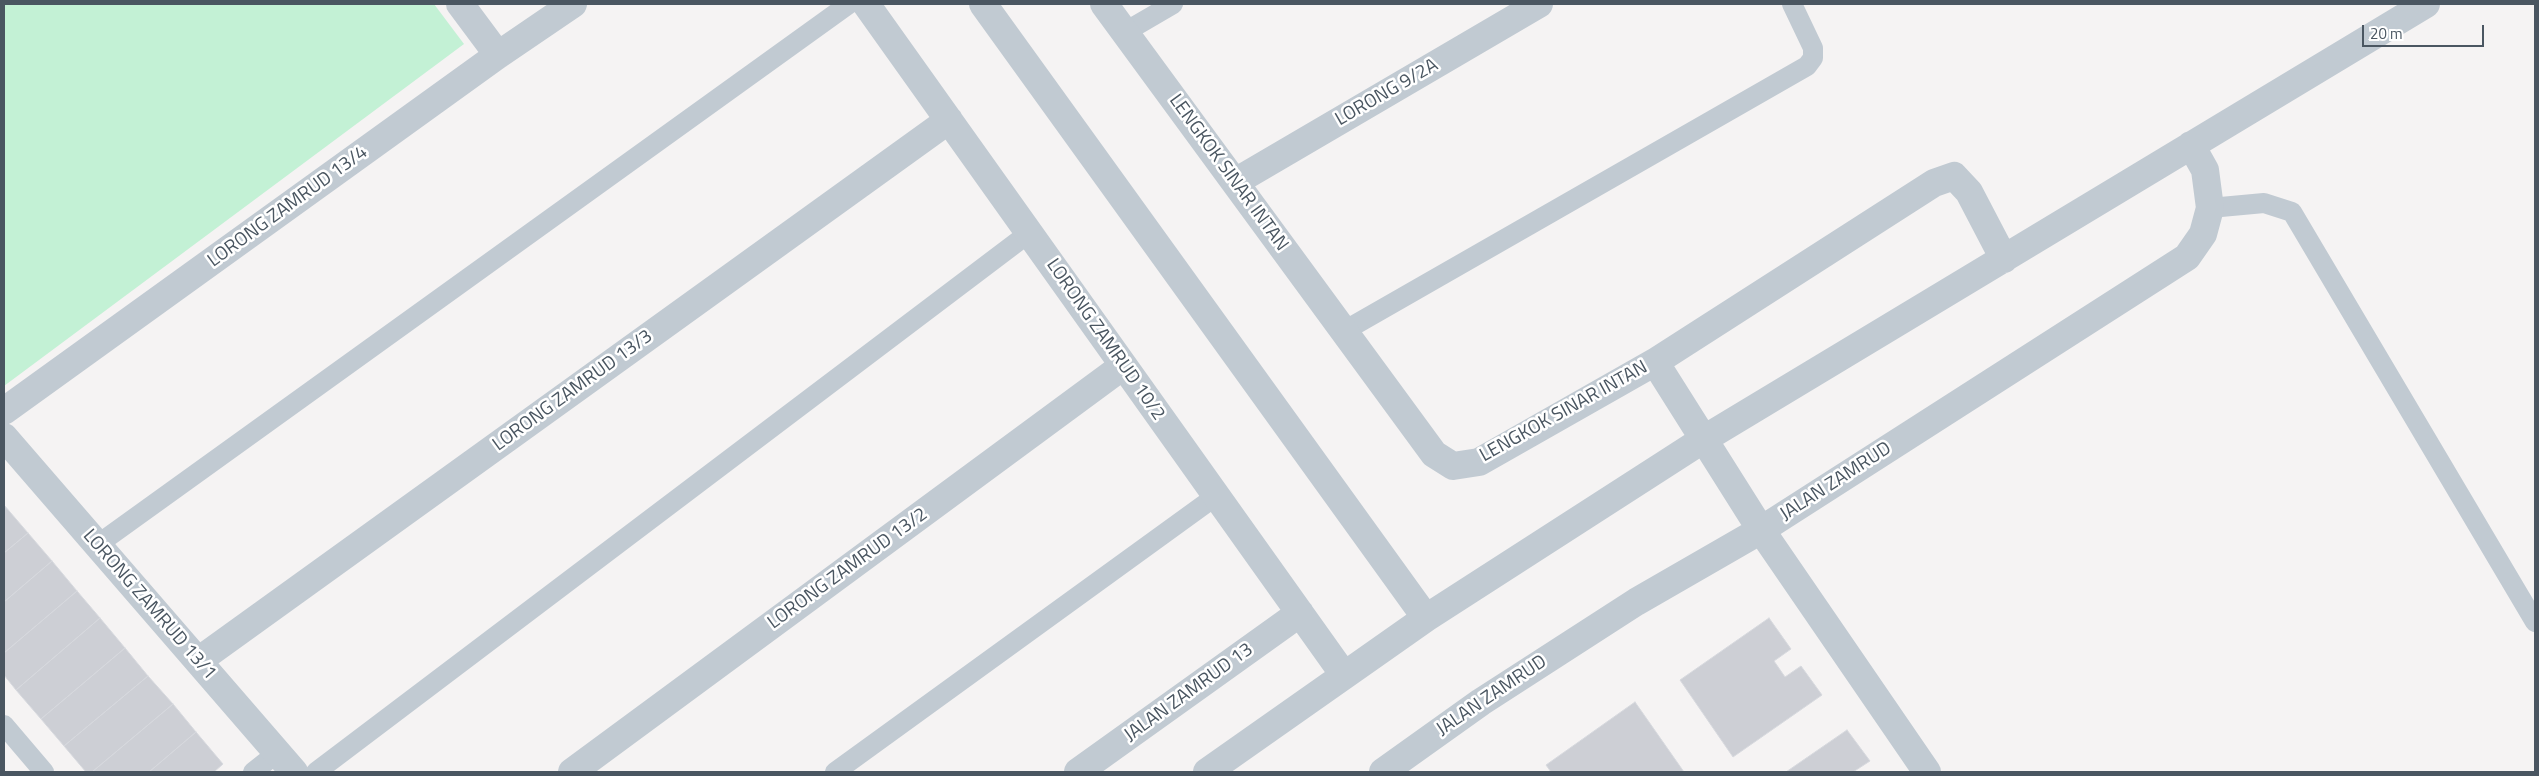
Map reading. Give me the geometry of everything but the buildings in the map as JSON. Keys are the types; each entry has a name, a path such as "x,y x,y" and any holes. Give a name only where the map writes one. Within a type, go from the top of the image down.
{"street":[{"path":"460,4 498,55"},
{"name":"LORONG ZAMRUD 13/4","path":"4,411 498,55 573,4"},
{"name":"LORONG ZAMRUD 10/2","path":"866,4 1344,675"},
{"path":"984,4 1426,618"},
{"name":"LENGKOK SINAR INTAN","path":"1104,4 1434,454 1453,466 1478,462 1656,362 1934,184 1954,176 1969,192 2004,259"},
{"name":"LORONG 9/2A","path":"1235,182 1539,4"},
{"path":"1207,772 1426,618 1704,439 2426,4"},
{"name":"LORONG ZAMRUD 13/3","path":"198,661 949,120"},
{"name":"JALAN ZAMRUD","path":"1383,772 1481,702 1628,607 1761,530 2188,257 2203,234 2210,208 2205,170 2191,146"},
{"path":"1656,362 1761,530 1927,772"},
{"name":"LORONG ZAMRUD 13/2","path":"572,772 1123,366"},
{"name":"LORONG ZAMRUD 13/1","path":"4,437 286,762"},
{"name":"JALAN ZAMRUD 13","path":"1078,772 1300,614"}],"lane":[{"path":"97,545 849,4"},
{"path":"1124,32 1173,4"},
{"path":"1344,331 1807,66 1813,58 1813,48 1792,4"},
{"path":"2210,208 2264,203 2292,212 2535,622"},
{"path":"316,772 1029,234"},
{"path":"835,772 1216,496"},
{"path":"4,725 44,772"},
{"path":"253,772 286,762"}],"green space":[{"path":"4,4 434,4 464,44 4,386"}]}
